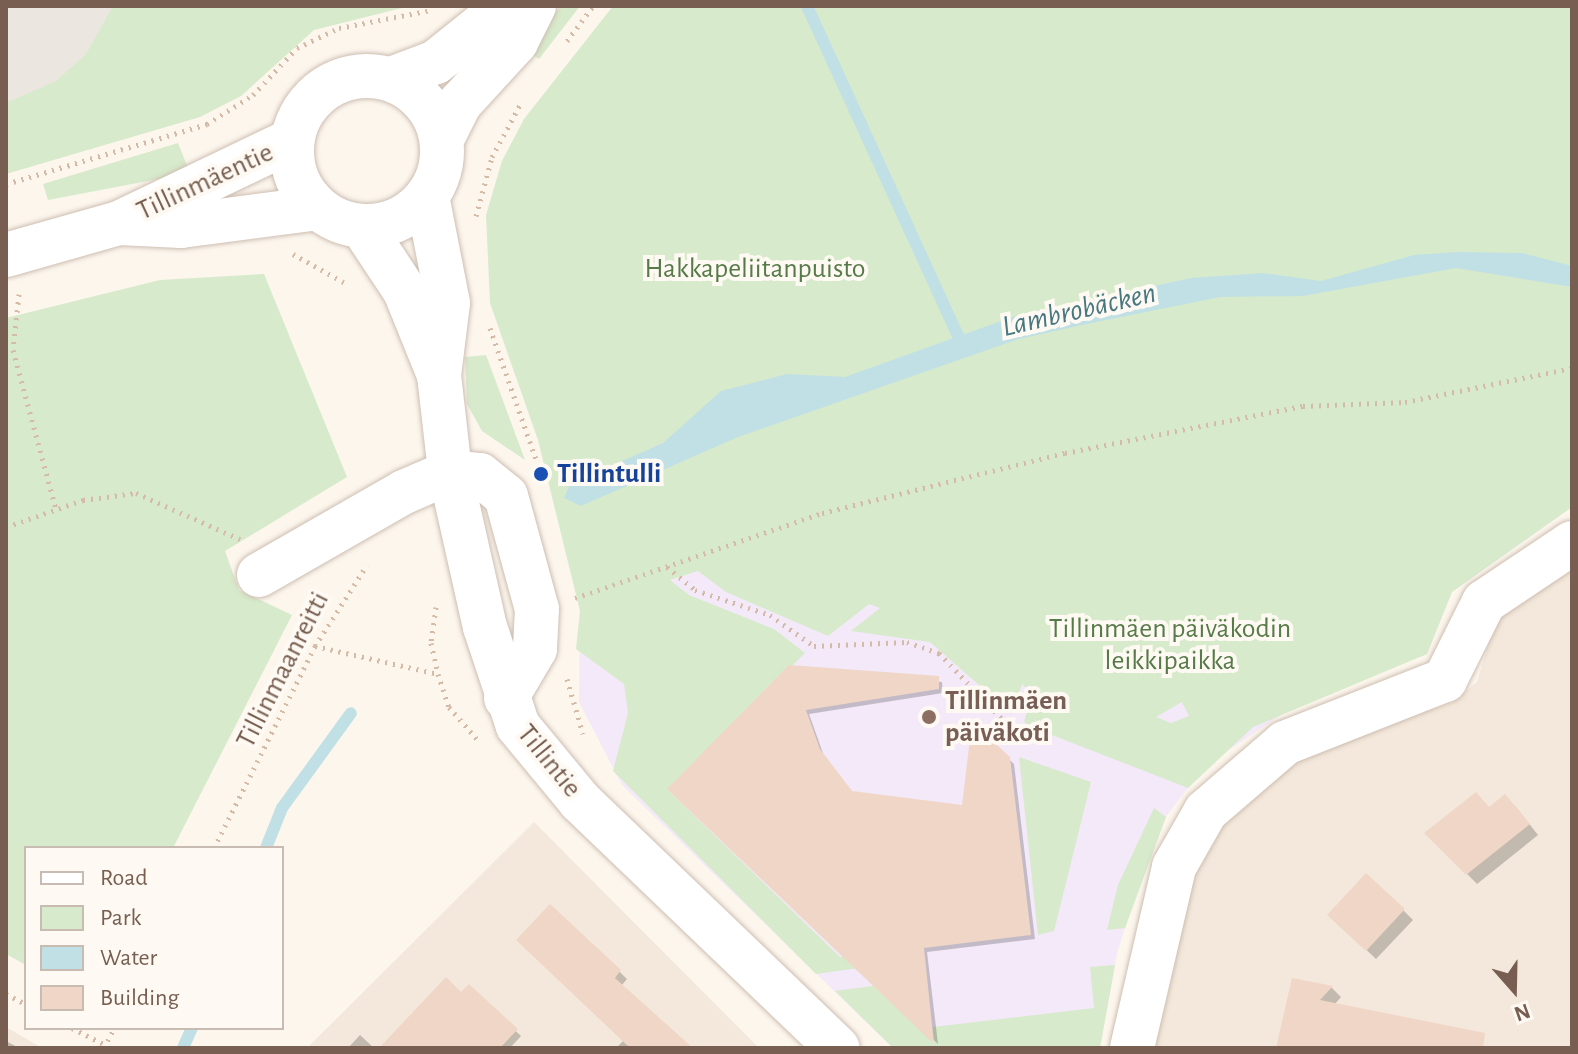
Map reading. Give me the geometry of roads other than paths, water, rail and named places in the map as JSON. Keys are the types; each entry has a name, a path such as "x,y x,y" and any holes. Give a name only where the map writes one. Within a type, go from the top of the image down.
{"street":[{"path":"506,6 436,62 391,79 336,81 306,105 292,140 296,177 317,208 362,226 398,219 427,196 442,139 460,103 516,42 534,6"},
{"path":"391,79 425,102 442,139"},
{"name":"Tillinmäentie","path":"13,270 292,140"},
{"name":"Tillintie","path":"427,196 448,303 439,375 450,472 506,698 537,755 580,801 838,1048"},
{"name":"Tillinmäentie","path":"119,223 181,226 317,208"},
{"name":"Tillintie","path":"362,226 405,291 439,375"},
{"path":"272,568 450,472"},
{"path":"1132,1048 1174,867 1206,811 1285,743 1445,680 1484,602 1572,543"}],"water":[{"path":"1522,253 1572,266 1572,287 1456,268 1303,296 1220,297 1082,325 1019,339 738,437 581,506 564,498 570,484 663,443 721,391 787,374 845,377 1015,316 1191,278 1263,273 1321,281 1414,255"}],"waterway":[{"path":"807,6 961,342"},
{"name":"Lambrobäcken","path":"267,846 282,808 351,713"},
{"name":"Lambrobäcken","path":"183,1048 191,1030"}],"place":[{"name":"Tillintulli","path":"541,474"},
{"name":"Tillinmäen päiväkoti","path":"929,717"}],"park label":[{"name":"Hakkapeliitanpuisto","path":"755,269"},
{"name":"Tillinmäen päiväkodin leikkipaikka","path":"1170,645"}]}
